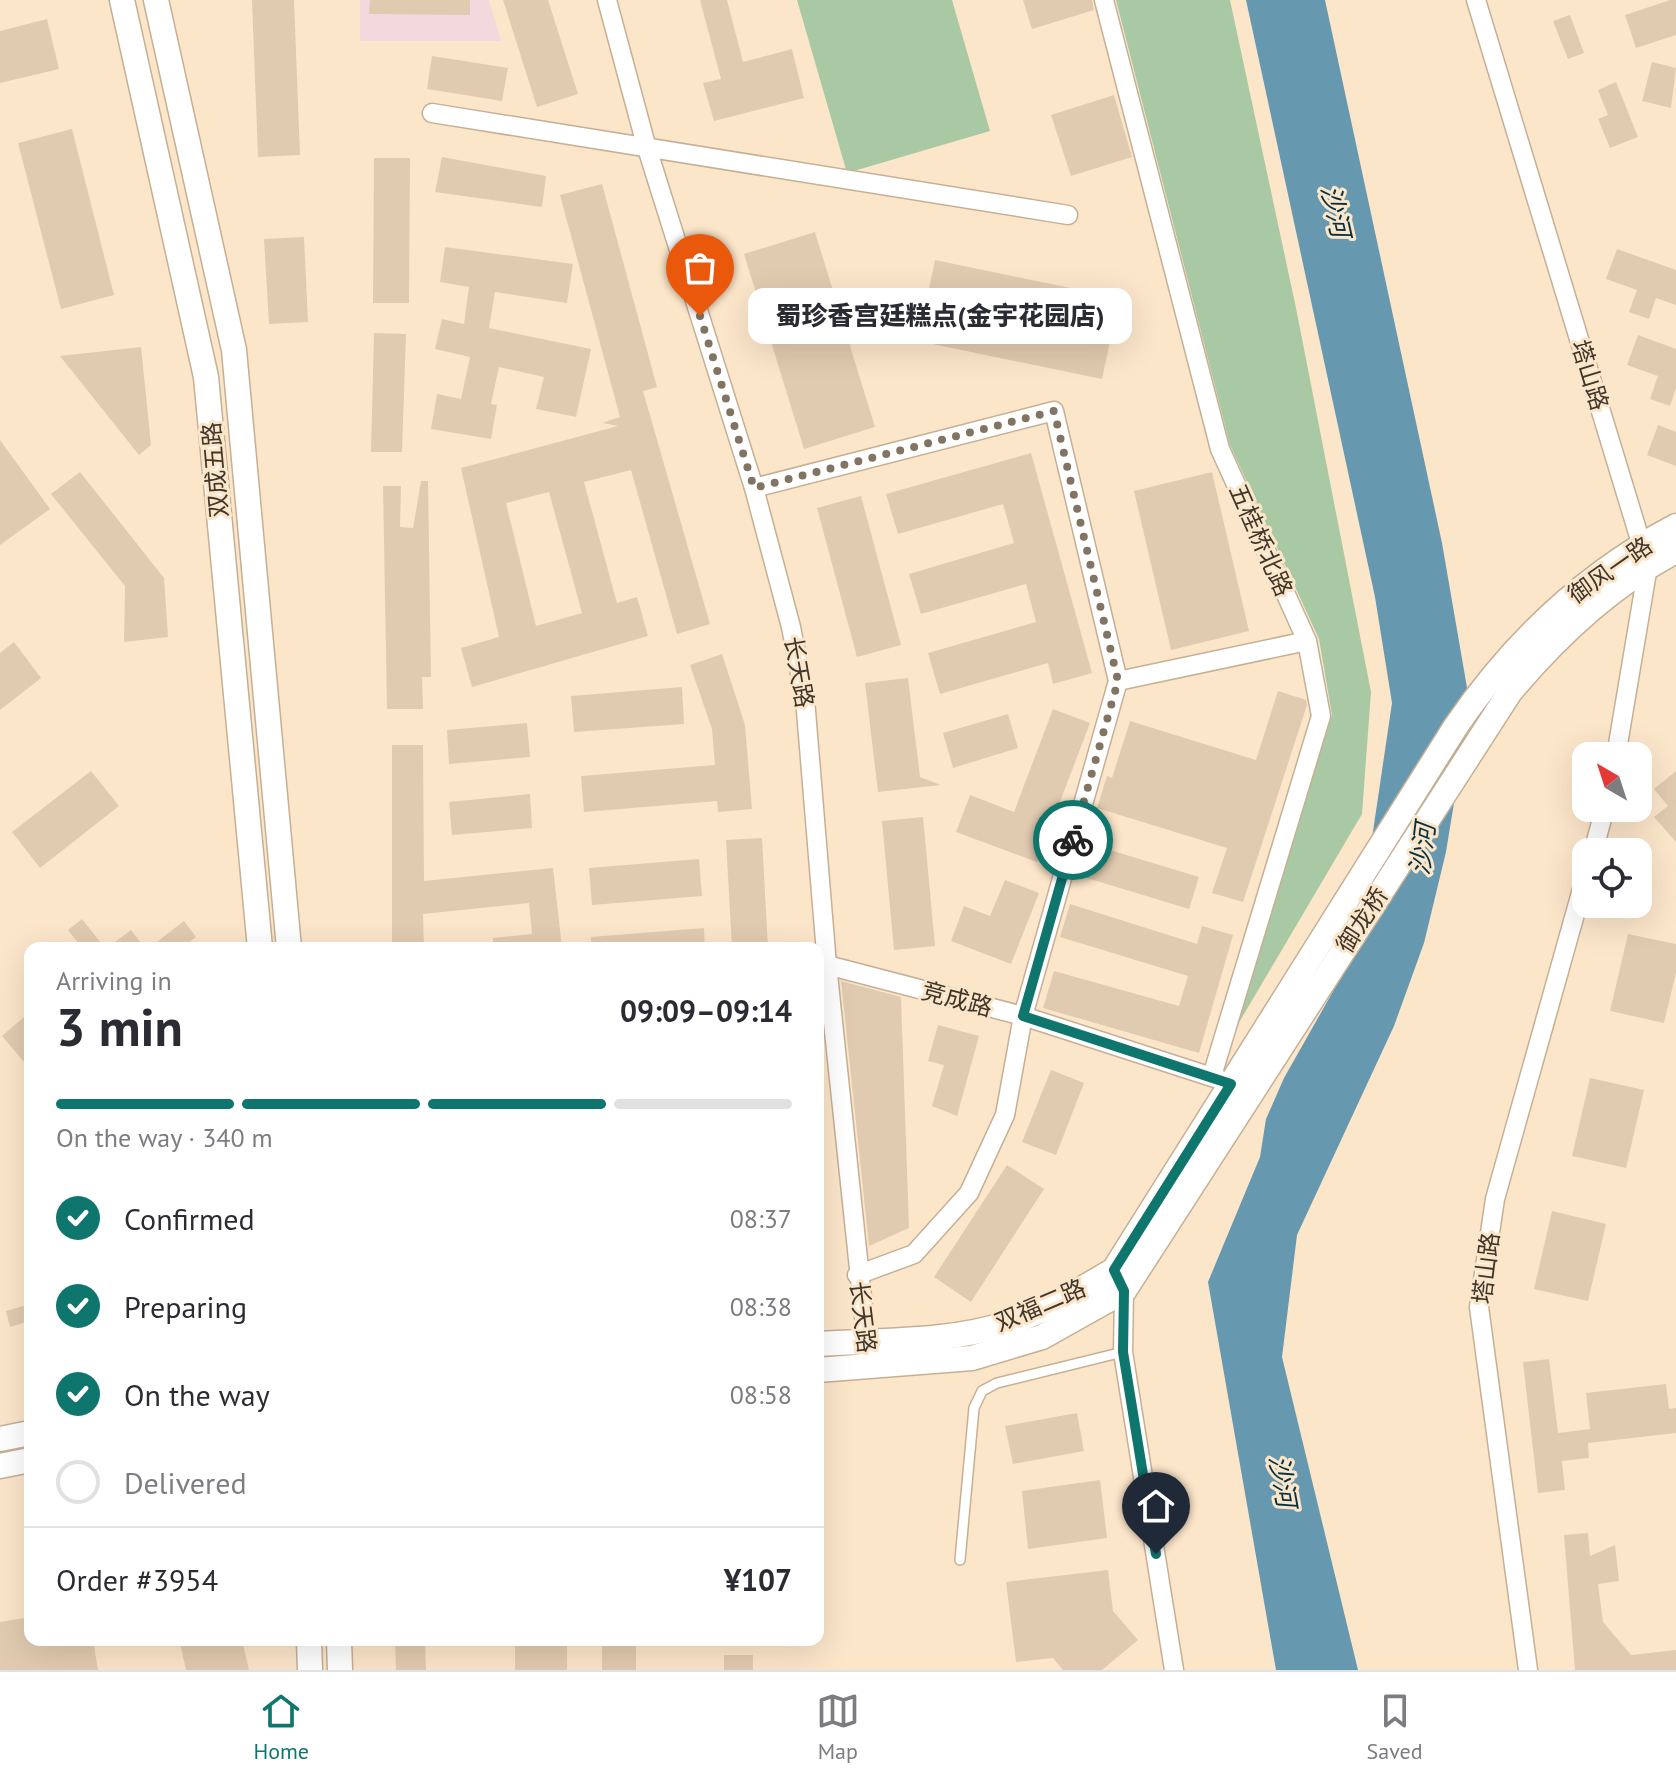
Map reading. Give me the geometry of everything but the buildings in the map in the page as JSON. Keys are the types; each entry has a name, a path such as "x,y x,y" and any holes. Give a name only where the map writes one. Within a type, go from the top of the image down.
{"main road":[{"name":"双成五路","path":"122,0 206,377 259,942"},
{"name":"双成五路","path":"156,0 234,350 288,942"},
{"name":"御风一路","path":"1557,639 1676,526"},
{"name":"御风一路","path":"1546,617 1645,555 1676,551"},
{"name":"御龙桥","path":"1267,1024 1456,726 1495,671 1546,617"},
{"name":"御龙桥","path":"1232,1082 1510,692 1557,639"},
{"name":"双福二路","path":"824,1370 972,1358 1011,1347 1042,1337 1119,1281 1267,1024"},
{"name":"双福二路","path":"824,1344 946,1337 1008,1323 1119,1281"},
{"path":"0,1439 24,1434"},
{"path":"0,1466 24,1461"},
{"path":"309,1646 310,1670"},
{"path":"339,1646 340,1670"}],"street":[{"name":"长天路","path":"607,0 646,145 754,488 791,627 805,699 821,942"},
{"name":"五桂桥北路","path":"1104,0 1220,449 1307,641 1321,716 1232,1082"},
{"name":"塔山路","path":"1476,0 1645,555 1618,742"},
{"path":"432,113 1068,215"},
{"path":"754,488 1054,411 1118,681 1023,1016 1005,1115 969,1193 914,1254 857,1275"},
{"path":"1118,681 1307,641"},
{"name":"塔山路","path":"1528,1670 1479,1307 1495,1199 1574,918"},
{"name":"竞成路","path":"824,966 1023,1016 1232,1082"},
{"name":"长天路","path":"824,983 869,1367"},
{"path":"1119,1281 1123,1352 1174,1670"}],"lane":[{"path":"960,1560 974,1408 982,1391 997,1383 1123,1352"}],"shaded area":[{"path":"360,0 489,0 501,41 360,41"}],"green space":[{"path":"797,0 952,0 990,131 847,173"},
{"path":"1116,0 1230,0 1296,308 1371,692 1362,814 1234,1031 1332,715 1319,639 1230,445"}],"water":[{"name":"沙河","path":"1246,0 1325,0 1442,543 1470,705 1446,852 1424,943 1394,1026 1297,1235 1282,1357 1358,1670 1276,1670 1208,1282 1260,1157 1266,1119 1284,1078 1340,979 1371,845 1392,703 1375,597"}],"way so far":[{"path":"700,316 754,488 1054,411 1118,681 1073,840"}],"place":[{"name":"蜀珍香宫廷糕点(金宇花园店)","path":"700,316"}],"route":[{"path":"1073,840 1023,1016 1231,1084 1114,1270 1124,1291 1123,1352 1156,1554"}]}
